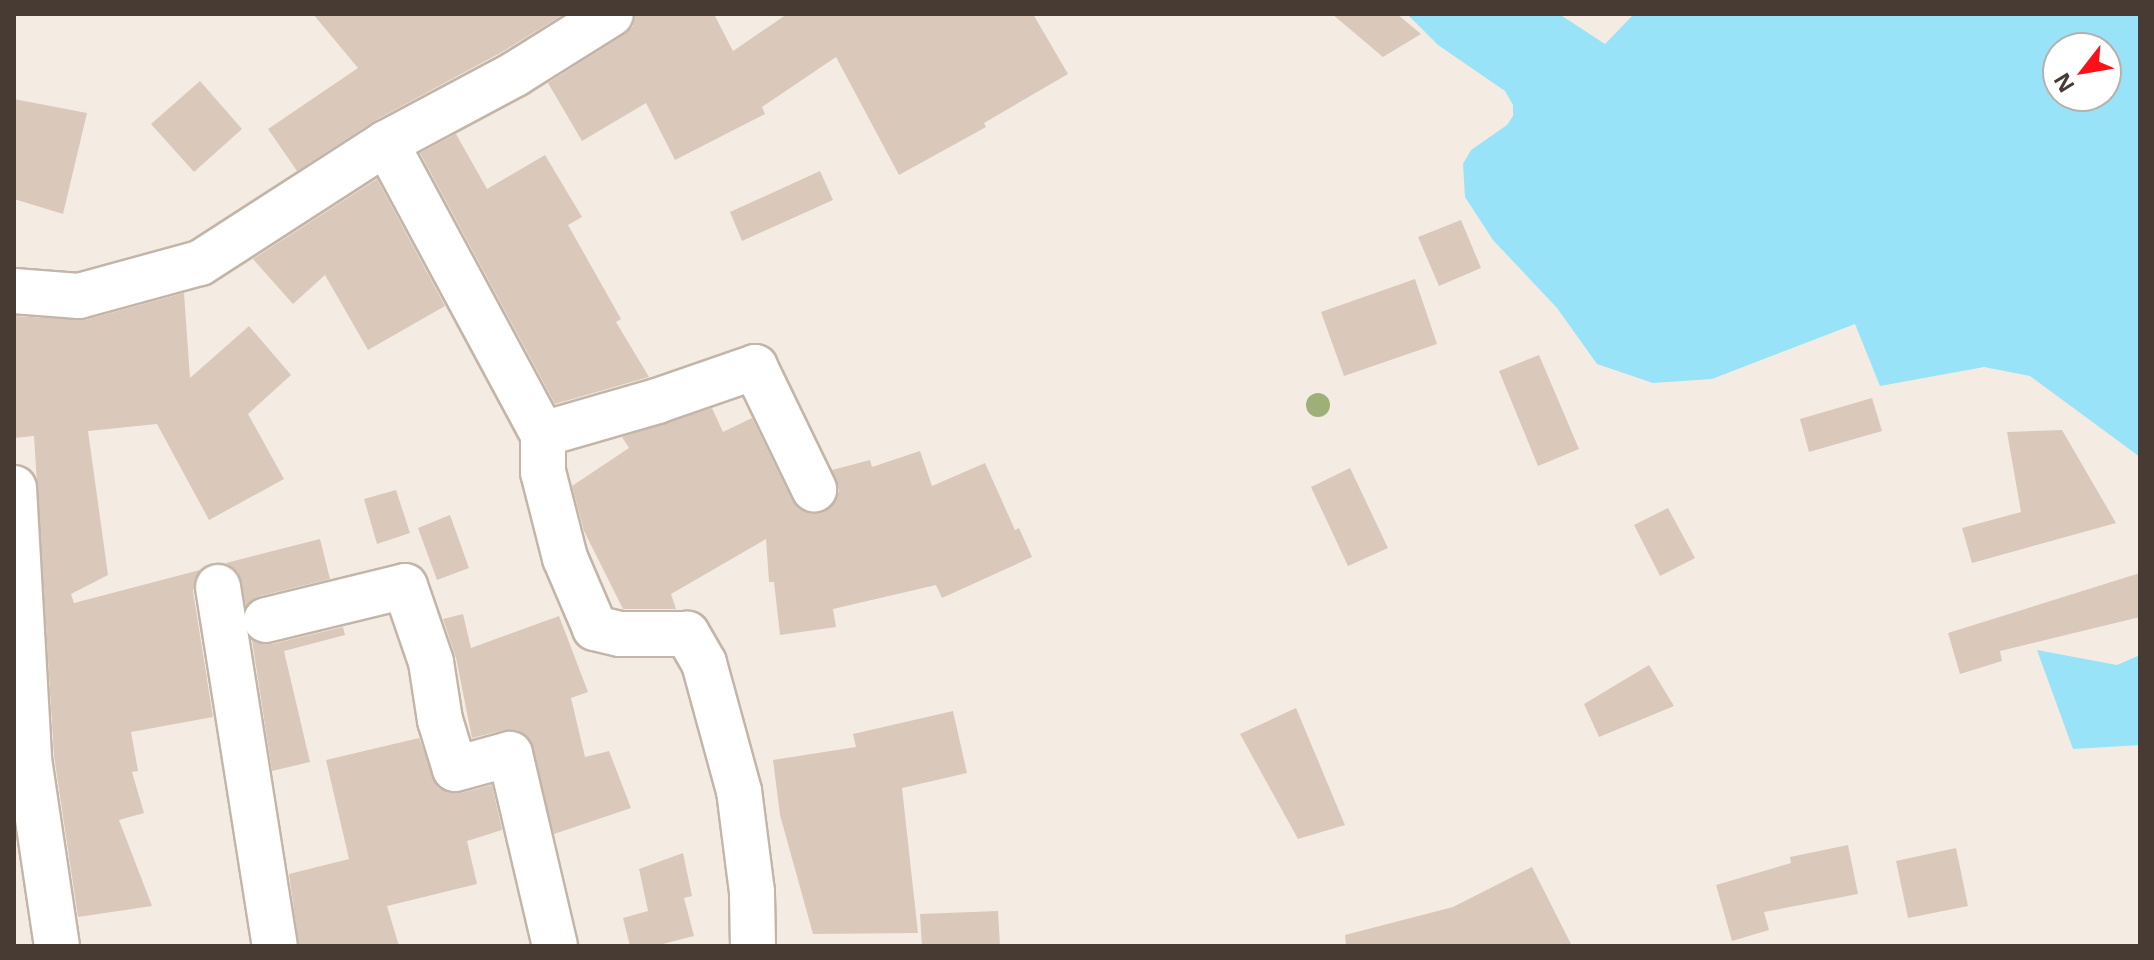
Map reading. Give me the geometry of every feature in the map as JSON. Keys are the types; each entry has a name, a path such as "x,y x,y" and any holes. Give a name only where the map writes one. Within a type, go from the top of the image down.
{"street":[{"path":"14,291 79,296 200,263 386,143 515,74 611,14"},
{"path":"386,143 543,434 543,472 565,558 595,628 620,634 687,634 704,663 739,791 752,892 753,946"},
{"path":"543,434 657,401 755,367 814,489"},
{"path":"14,488 29,759 57,946"},
{"path":"266,620 405,586 431,662 440,720 455,769 510,754 555,946"},
{"path":"218,587 275,946"}],"water":[{"path":"1407,14 1559,14 1605,44 1634,14 2140,14 2140,457 2030,376 1984,367 1880,386 1855,324 1712,379 1653,383 1597,364 1557,308 1493,240 1465,197 1463,164 1471,150 1507,125 1513,116 1513,105 1505,91 1438,45"},
{"path":"2037,650 2117,665 2140,655 2140,745 2073,749"}],"building":[{"path":"313,14 564,14 502,52 374,121 297,171 268,129 358,68"},
{"path":"636,14 714,14 733,51 787,14 1033,14 1068,74 984,123 986,127 899,175 836,57 762,107 765,114 675,160 646,103 582,141 548,83 624,35 633,26"},
{"path":"1332,14 1397,14 1421,34 1383,57"},
{"path":"200,81 242,129 194,172 151,124"},
{"path":"14,99 87,113 63,214 14,199"},
{"path":"456,134 487,189 545,155 582,217 568,225 621,319 616,322 649,377 555,404 420,153"},
{"path":"820,171 833,200 742,241 730,212"},
{"path":"377,179 445,306 368,350 325,275 293,304 253,259"},
{"path":"1461,220 1481,268 1439,286 1418,237"},
{"path":"1415,279 1437,344 1344,376 1321,312"},
{"path":"184,293 190,378 249,326 291,375 248,414 284,479 209,520 157,424 88,431 108,575 71,594 74,603 200,570 193,591 213,717 131,732 138,771 132,772 144,813 119,820 152,906 78,917 54,756 34,436 14,438 14,316 85,320"},
{"path":"1539,355 1579,449 1538,466 1499,371"},
{"path":"1872,398 1882,431 1809,452 1800,419"},
{"path":"712,408 723,432 752,418 792,500 799,509 811,514 824,512 835,502 839,490 832,470 870,460 872,467 920,451 932,486 985,463 1015,530 1019,528 1032,557 942,598 936,585 833,609 836,627 780,635 774,582 769,582 766,539 671,594 676,609 623,609 584,531 572,486 629,448 622,437"},
{"path":"2062,430 2116,523 1972,563 1962,528 2021,512 2007,432"},
{"path":"1350,468 1388,548 1348,566 1311,487"},
{"path":"396,490 410,533 377,544 364,499"},
{"path":"1668,508 1695,558 1660,576 1634,525"},
{"path":"450,515 469,568 437,580 418,528"},
{"path":"320,539 330,579 260,596 246,606 238,572 226,563"},
{"path":"2140,573 2140,617 2000,651 2002,661 1960,674 1948,633"},
{"path":"463,614 471,648 559,616 588,692 571,698 585,757 609,751 631,808 554,834 528,737 517,730 504,730 472,738 456,658 443,619"},
{"path":"343,627 345,635 284,651 310,762 272,771 252,640 272,644"},
{"path":"1649,665 1674,706 1599,737 1584,704"},
{"path":"1296,708 1345,825 1298,839 1240,734"},
{"path":"953,711 967,773 902,788 918,933 813,934 780,815 773,760 856,747 853,734"},
{"path":"419,738 438,788 461,793 492,785 502,830 467,841 477,884 387,906 399,946 299,946 289,874 349,859 326,760"},
{"path":"1848,845 1858,894 1764,912 1769,930 1732,941 1716,885 1791,863 1790,857"},
{"path":"1956,848 1968,906 1908,918 1896,861"},
{"path":"683,853 692,896 684,898 694,936 655,946 630,946 623,918 648,911 639,869"},
{"path":"1532,867 1572,946 1346,946 1345,935 1453,907"},
{"path":"998,911 1000,946 922,946 920,914"}]}
